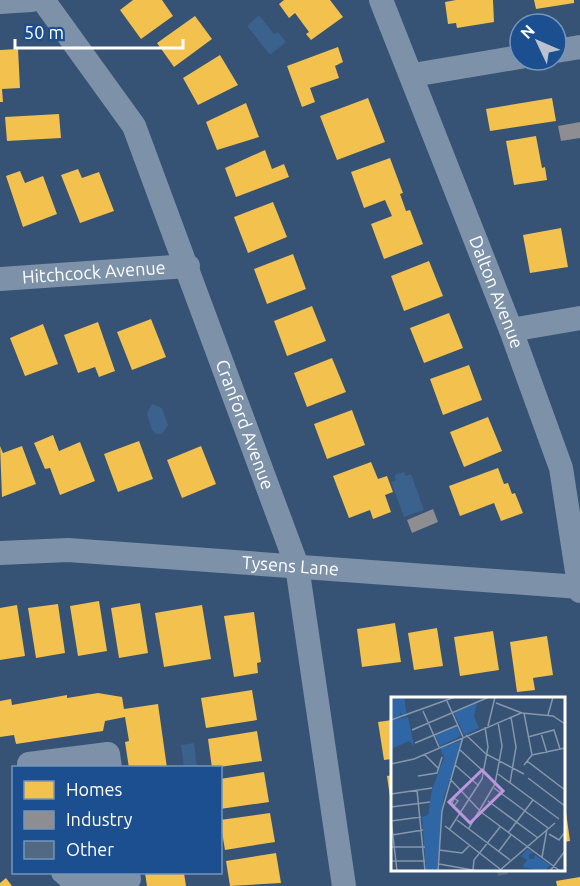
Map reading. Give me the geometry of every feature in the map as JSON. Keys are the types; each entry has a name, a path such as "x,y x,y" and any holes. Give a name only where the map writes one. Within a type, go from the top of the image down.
{"street":[{"path":"0,2 31,0"},
{"name":"Cranford Avenue","path":"43,0 134,126 188,266 297,566 344,886"},
{"name":"Dalton Avenue","path":"381,0 413,75 511,330 561,468 580,588"},
{"path":"413,75 508,59"},
{"name":"Hitchcock Avenue","path":"0,279 188,266"},
{"path":"511,330 580,318"},
{"name":"Tysens Lane","path":"0,553 68,550 580,588"},
{"path":"30,766 29,764 108,754 110,766"},
{"path":"64,874 77,884 90,886 128,879"}],"water":[{"path":"259,15 274,34 278,32 286,42 270,55 247,26"},
{"path":"152,404 162,408 168,425 162,434 156,434 152,430 147,413"},
{"path":"404,472 406,476 411,474 424,510 404,517 391,482 396,480 394,475"},
{"path":"194,743 197,766 184,766 181,745"}],"building: Homes":[{"path":"133,0 162,0 173,16 141,39 120,10"},
{"path":"284,0 330,0 343,17 311,40 306,34 309,32 295,13 289,18 279,4"},
{"path":"493,0 494,22 457,28 456,23 448,24 445,2"},
{"path":"534,0 574,0 574,3 536,9"},
{"path":"195,16 212,39 174,67 157,43"},
{"path":"338,47 343,62 335,66 339,78 310,88 315,102 302,107 287,66"},
{"path":"18,49 20,88 2,89 3,102 0,102 0,50"},
{"path":"220,55 238,85 198,105 183,78"},
{"path":"368,98 385,142 337,160 320,116"},
{"path":"552,98 556,121 490,131 486,109"},
{"path":"246,103 259,137 217,150 206,122"},
{"path":"59,114 61,138 7,141 5,117"},
{"path":"536,136 542,168 545,167 547,180 514,185 506,141"},
{"path":"265,150 272,169 284,164 289,177 236,197 225,168"},
{"path":"390,158 403,193 400,194 406,211 410,210 423,244 384,259 371,224 392,216 385,200 364,208 351,172"},
{"path":"78,169 82,178 99,172 114,211 80,223 61,175"},
{"path":"20,171 25,183 43,176 57,214 23,227 6,176"},
{"path":"273,202 287,237 248,253 234,217"},
{"path":"561,228 568,267 530,273 523,235"},
{"path":"293,254 306,289 267,304 254,269"},
{"path":"429,261 443,296 404,311 391,276"},
{"path":"312,306 326,341 287,356 274,321"},
{"path":"449,313 463,348 424,363 410,328"},
{"path":"151,319 166,357 132,370 117,332"},
{"path":"98,322 115,371 99,377 95,367 78,373 64,335"},
{"path":"43,324 58,364 25,376 10,338"},
{"path":"332,358 346,392 307,407 294,373"},
{"path":"469,365 482,400 443,415 430,379"},
{"path":"352,410 365,445 327,459 314,424"},
{"path":"488,417 502,451 464,467 450,432"},
{"path":"53,435 59,451 80,442 95,481 60,495 50,468 45,469 34,443"},
{"path":"139,441 153,479 118,492 104,454"},
{"path":"0,446 3,453 22,446 36,484 2,497"},
{"path":"201,446 216,484 182,498 167,460"},
{"path":"371,462 378,479 387,476 393,492 385,495 391,512 373,519 370,510 349,518 333,476"},
{"path":"498,468 504,484 508,483 512,494 515,493 523,513 501,521 494,503 460,516 449,486"},
{"path":"99,601 107,651 78,656 70,606"},
{"path":"140,603 148,653 119,658 111,608"},
{"path":"58,604 65,653 36,658 28,608"},
{"path":"17,605 25,656 0,660 0,608"},
{"path":"202,605 211,659 164,667 155,613"},
{"path":"254,612 261,662 257,663 258,673 234,677 224,616"},
{"path":"395,623 401,662 362,667 357,629"},
{"path":"437,628 443,666 414,670 408,633"},
{"path":"493,631 499,670 460,676 454,637"},
{"path":"547,636 553,675 533,678 535,690 517,692 510,642"},
{"path":"252,690 257,720 206,728 201,698"},
{"path":"98,693 122,697 124,709 158,704 167,766 129,766 125,742 129,741 125,717 105,721 103,731 16,744 14,735 0,737 0,701 11,699 12,705 67,695 67,698"},
{"path":"391,720 391,759 384,760 378,722"},
{"path":"257,731 262,761 212,766 208,739"},
{"path":"264,772 269,802 222,809 222,779"},
{"path":"391,775 391,804 387,776"},
{"path":"565,812 570,841 565,842"},
{"path":"270,813 275,842 225,850 222,820"},
{"path":"276,853 281,883 230,886 226,861"},
{"path":"145,874 184,874 186,886 147,886"},
{"path":"580,877 580,886 557,886 556,881"},
{"path":"6,878 12,886 0,886 0,883"}],"building: Industry":[{"path":"580,122 580,138 561,141 558,126"},
{"path":"433,509 438,522 412,533 407,520"}],"building: Other":[{"path":"497,871 507,871 508,874 498,876"}]}
